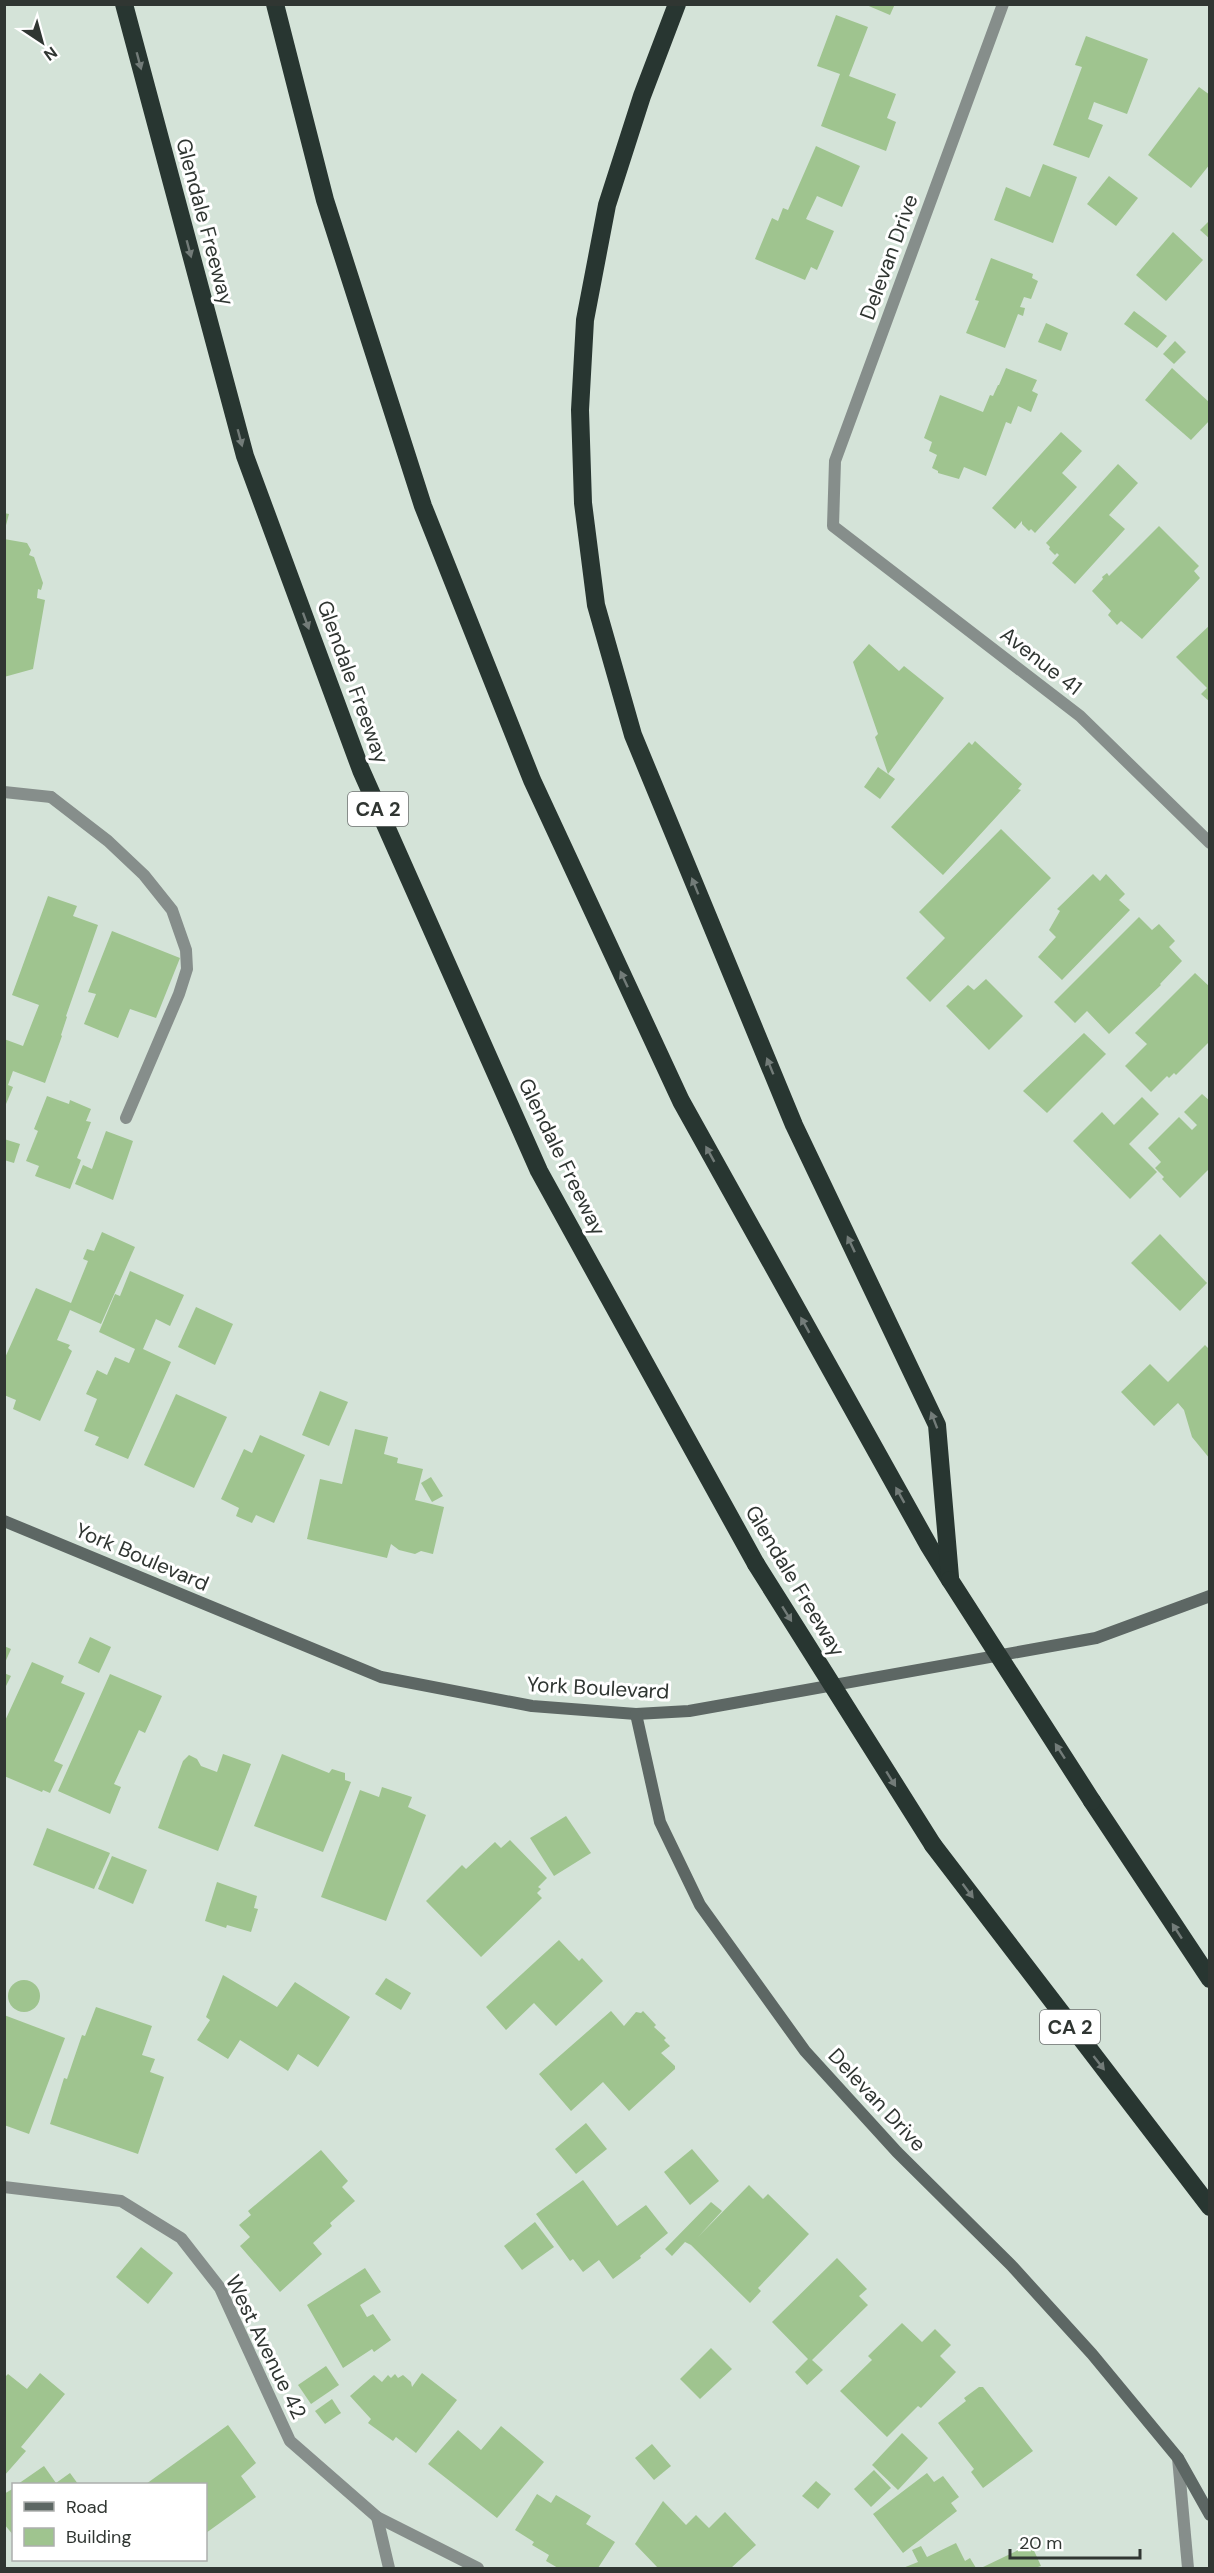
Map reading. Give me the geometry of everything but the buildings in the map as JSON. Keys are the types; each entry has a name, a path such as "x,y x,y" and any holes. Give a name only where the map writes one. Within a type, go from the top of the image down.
{"highway":[{"name":"Glendale Freeway","path":"124,4 245,456 361,770 539,1171 756,1564 933,1845 1209,2207"},
{"path":"275,4 324,200 423,506 532,780 681,1101 928,1546 1209,1979"},
{"path":"676,4 642,96 607,205 585,320 580,410 582,492 596,605 633,735 780,1092 937,1425 950,1580"}],"street":[{"name":"Delevan Drive","path":"833,526 835,461 1003,4"},
{"name":"Avenue 41","path":"833,526 1080,716 1209,843"},
{"path":"4,792 51,797 108,841 144,875 172,910 186,950 187,969 179,994 126,1118"},
{"name":"York Boulevard","path":"4,1521 381,1677 532,1706 636,1714 689,1711 1096,1638 1209,1596"},
{"name":"Delevan Drive","path":"636,1714 660,1822 700,1905 805,2051 897,2152 1011,2265 1092,2354 1178,2458 1209,2515"},
{"name":"West Avenue 42","path":"4,2187 121,2201 181,2238 220,2288 290,2441 377,2517 478,2568"},
{"path":"1178,2458 1188,2568"},
{"path":"377,2517 389,2568"}]}
